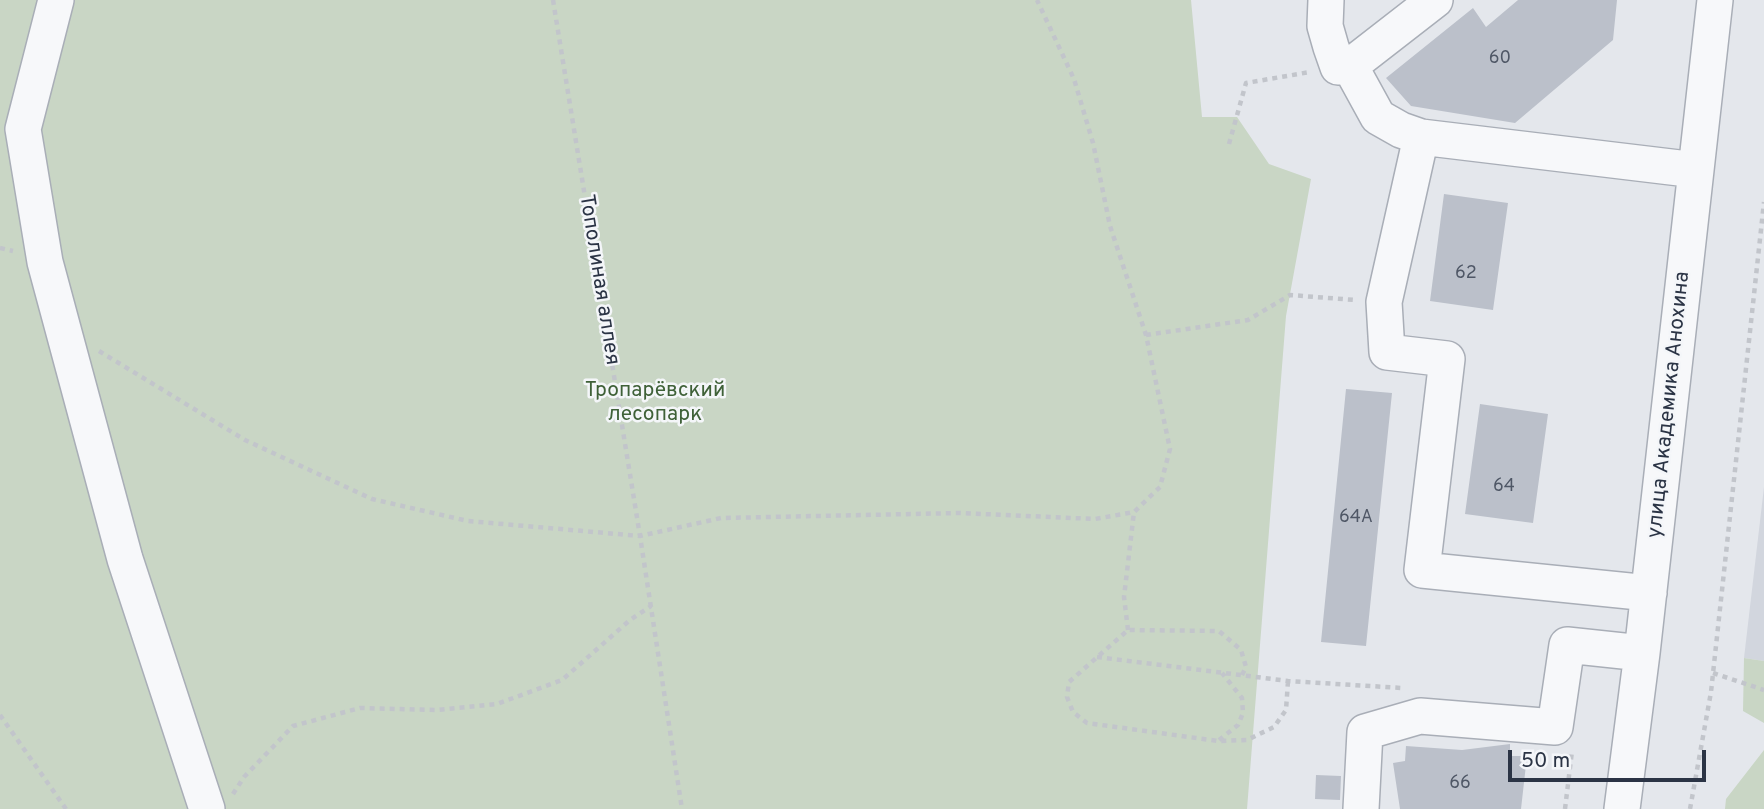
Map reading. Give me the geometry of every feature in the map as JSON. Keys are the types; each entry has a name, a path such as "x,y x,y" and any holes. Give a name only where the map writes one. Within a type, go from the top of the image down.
{"street":[{"path":"56,0 23,129 45,262 125,559 218,804"},
{"path":"1326,0 1325,26 1331,47 1378,117 1401,130 1421,137 1696,170"},
{"path":"1344,67 1435,0"},
{"name":"улица Академика Анохина","path":"1622,809 1649,593 1715,0"},
{"path":"1421,137 1384,302 1387,352 1447,359 1422,570 1649,593"},
{"path":"1361,809 1365,732 1420,716 1555,727 1567,645 1642,653"}],"path":[{"name":"Тополиная аллея","path":"552,0 682,809"},
{"path":"62,328 244,440 372,499 468,521 640,536 721,518 960,513 1095,519 1134,512 1160,487 1170,449 1146,335 1110,226 1093,143 1074,79 1037,0"},
{"path":"1229,144 1245,83 1344,67"},
{"path":"1690,809 1713,673 1764,202"},
{"path":"1146,335 1248,320 1290,295 1384,302"},
{"path":"1128,630 1124,597 1134,512"},
{"path":"218,804 293,726 360,708 436,710 497,704 562,680 651,606"},
{"path":"1242,675 1247,667 1241,650 1219,631 1128,630 1069,682 1067,697 1073,712 1087,723 1218,741 1247,740 1273,727 1286,710 1288,681"},
{"path":"1096,657 1288,681 1413,688"},
{"path":"1218,741 1238,725 1243,713 1242,698 1222,673"},
{"path":"1713,673 1764,690"},
{"path":"0,715 66,809"}],"shaded area":[{"path":"1764,487 1764,661 1744,658"}],"green space":[{"name":"Тропарёвский лесопарк","path":"0,0 1191,0 1202,117 1237,117 1269,164 1311,179 1286,316 1247,809 0,809"},
{"path":"1744,658 1764,661 1764,723 1743,711"},
{"path":"1764,750 1764,809 1725,809 1726,799"}],"building":[{"path":"1518,0 1617,0 1613,40 1515,123 1411,106 1386,78 1473,8 1486,27"},
{"path":"1444,194 1508,203 1493,310 1430,301"},
{"path":"1346,389 1392,393 1366,646 1321,642"},
{"path":"1480,404 1548,414 1533,523 1465,514"},
{"path":"1510,744 1510,756 1527,756 1521,809 1400,809 1393,763 1405,761 1406,746 1462,750"},
{"path":"1316,775 1341,776 1340,800 1315,799"}]}
